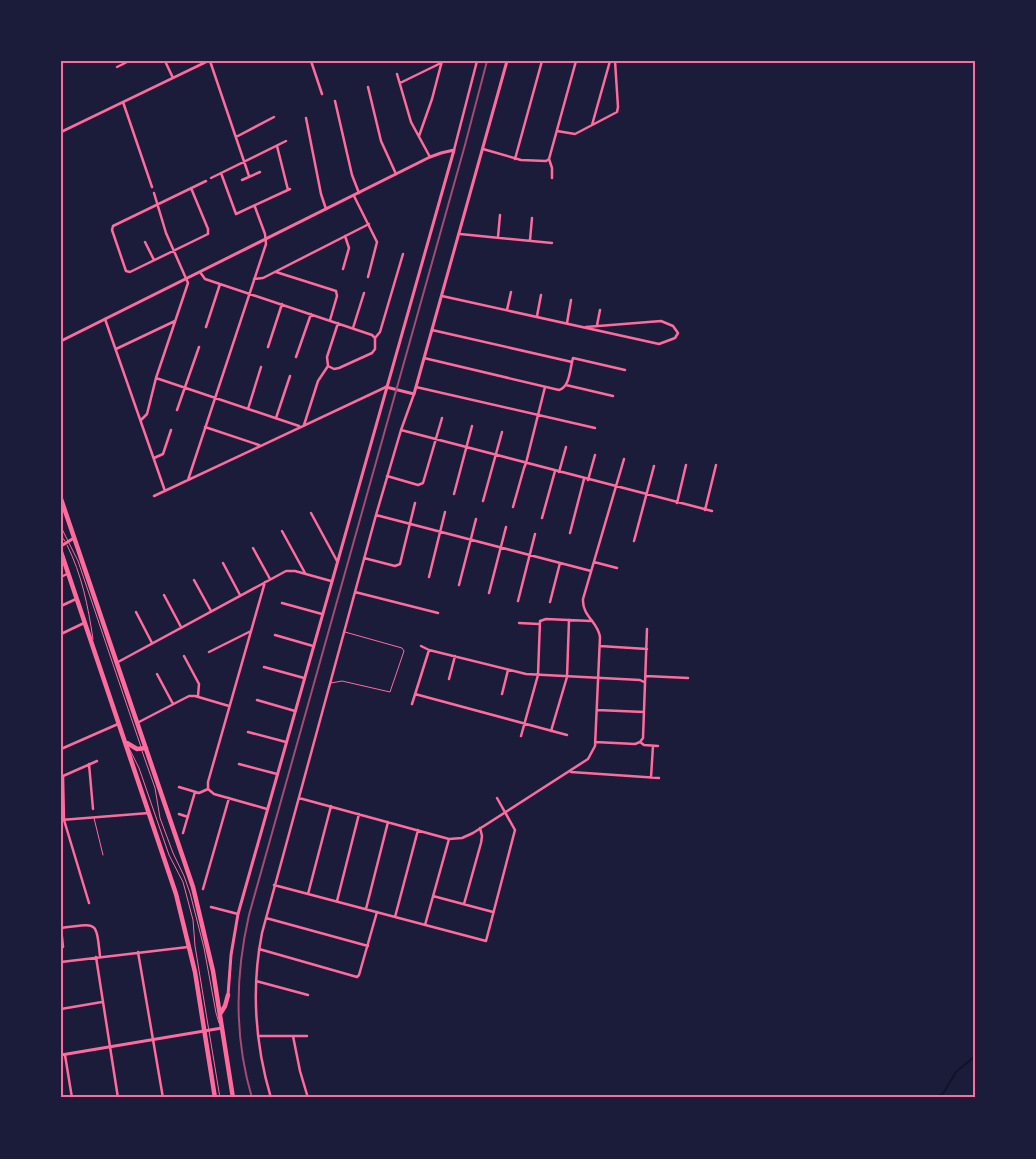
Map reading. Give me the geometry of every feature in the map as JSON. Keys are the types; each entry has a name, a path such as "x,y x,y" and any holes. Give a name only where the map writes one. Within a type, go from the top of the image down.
{"main road":[{"path":"61,498 144,749 193,887 210,958 233,1098"},
{"path":"61,552 171,874 190,946 207,1030 215,1098"},
{"path":"126,742 135,748 144,749"},
{"path":"220,1014 225,1006 228,995"}],"street":[{"path":"117,67 128,61"},
{"path":"165,61 173,78"},
{"path":"61,132 209,61 249,176"},
{"path":"311,61 322,94"},
{"path":"228,995 232,945 238,914 454,150 477,61"},
{"path":"271,1098 263,1067 256,1011 259,949 266,918 376,515 401,430 414,394 507,61"},
{"path":"515,159 542,61"},
{"path":"552,178 552,168 549,159 576,61"},
{"path":"592,126 610,61"},
{"path":"557,131 575,134 618,110 615,61"},
{"path":"400,83 442,62"},
{"path":"419,136 442,62"},
{"path":"397,74 409,114 430,157"},
{"path":"368,87 381,141 396,174"},
{"path":"335,101 352,175 359,193"},
{"path":"123,102 152,187"},
{"path":"236,137 274,117"},
{"path":"306,118 320,194 327,209"},
{"path":"210,178 286,142"},
{"path":"221,173 236,214 289,190 278,146"},
{"path":"483,149 515,159 533,161 549,159"},
{"path":"61,341 430,157 454,150"},
{"path":"242,180 260,172"},
{"path":"191,188 208,232 206,235 127,272 112,227 157,204 191,188 206,181"},
{"path":"140,420 147,414 156,378 187,287 187,279 166,232 154,193"},
{"path":"354,196 377,244 368,277"},
{"path":"188,480 266,240 255,206"},
{"path":"498,238 500,215"},
{"path":"530,240 532,218"},
{"path":"254,279 259,280 276,272 368,224"},
{"path":"460,234 552,243"},
{"path":"343,269 349,248 345,236"},
{"path":"145,242 154,260"},
{"path":"328,366 334,369 339,368 372,353 375,349 375,338 380,332 403,254"},
{"path":"200,272 203,278 353,328 375,338"},
{"path":"276,272 336,291 337,296 330,320"},
{"path":"206,326 220,284"},
{"path":"507,310 511,292"},
{"path":"353,328 364,293"},
{"path":"537,316 541,295"},
{"path":"442,296 586,326 659,344 675,338 678,333 673,326 662,320 586,326"},
{"path":"567,322 571,300"},
{"path":"268,347 282,304"},
{"path":"597,325 600,310"},
{"path":"296,357 311,314"},
{"path":"105,319 165,491"},
{"path":"116,349 176,320"},
{"path":"302,426 318,381 328,366 327,357 338,323"},
{"path":"432,330 625,370"},
{"path":"177,410 199,347"},
{"path":"424,358 561,390 566,385 572,360"},
{"path":"248,409 261,367"},
{"path":"276,418 290,376"},
{"path":"156,378 302,426"},
{"path":"566,385 613,396"},
{"path":"154,496 386,387 414,394"},
{"path":"416,387 595,428"},
{"path":"513,507 545,387"},
{"path":"387,476 418,485 422,484 425,480 442,418"},
{"path":"454,494 472,426"},
{"path":"205,427 260,446"},
{"path":"154,458 163,454 171,430"},
{"path":"401,430 712,512"},
{"path":"483,501 502,432"},
{"path":"559,472 566,447"},
{"path":"570,533 595,455"},
{"path":"299,798 449,839 462,838 588,759 595,742 600,646 599,631 586,614 583,603 624,458"},
{"path":"678,503 686,465"},
{"path":"705,510 716,465"},
{"path":"634,541 654,466"},
{"path":"542,518 554,471"},
{"path":"364,558 394,566 401,562 416,503"},
{"path":"429,577 446,512"},
{"path":"311,513 337,561"},
{"path":"376,515 591,571"},
{"path":"459,585 476,519"},
{"path":"489,592 506,527"},
{"path":"282,531 305,573"},
{"path":"518,601 535,534"},
{"path":"61,546 75,538"},
{"path":"253,548 270,579"},
{"path":"594,562 617,568"},
{"path":"550,602 560,563"},
{"path":"223,564 240,595"},
{"path":"116,663 286,571 295,570 331,581"},
{"path":"61,577 69,574"},
{"path":"194,580 211,611"},
{"path":"208,790 208,782 265,582"},
{"path":"355,592 438,613"},
{"path":"164,595 181,627"},
{"path":"61,606 77,598"},
{"path":"282,603 322,614"},
{"path":"136,612 152,643"},
{"path":"521,736 538,675 539,624 544,619 592,622"},
{"path":"552,731 567,676 569,620"},
{"path":"61,634 82,625 85,621"},
{"path":"520,623 539,624"},
{"path":"595,742 635,744 643,738 647,629"},
{"path":"209,652 251,631"},
{"path":"275,635 313,646"},
{"path":"421,646 508,670 538,675 640,680 644,682"},
{"path":"600,646 647,649"},
{"path":"412,704 430,650"},
{"path":"184,656 200,684 198,696"},
{"path":"449,679 455,656"},
{"path":"264,667 304,678"},
{"path":"502,694 508,670"},
{"path":"157,674 173,704"},
{"path":"646,676 688,678"},
{"path":"415,694 567,735"},
{"path":"137,724 186,696 198,696 230,706"},
{"path":"257,700 295,711"},
{"path":"597,710 644,712"},
{"path":"61,749 119,723"},
{"path":"248,732 286,742"},
{"path":"640,742 644,745 658,746"},
{"path":"651,777 653,746"},
{"path":"89,903 63,820 63,776 97,761"},
{"path":"89,764 93,809"},
{"path":"239,764 277,774"},
{"path":"570,772 659,778"},
{"path":"179,787 195,792 208,790"},
{"path":"208,790 212,793 267,809"},
{"path":"182,833 195,792"},
{"path":"203,889 229,798"},
{"path":"274,885 486,941 515,830 497,798"},
{"path":"308,894 331,806"},
{"path":"63,820 150,813"},
{"path":"179,814 188,817"},
{"path":"337,901 359,814"},
{"path":"366,909 388,822"},
{"path":"464,904 482,839 480,828"},
{"path":"395,917 418,830"},
{"path":"425,925 449,839"},
{"path":"433,896 493,912"},
{"path":"211,907 238,914"},
{"path":"259,949 358,976 377,912"},
{"path":"266,918 368,946"},
{"path":"63,947 61,928 88,925 94,927 98,933 100,956"},
{"path":"61,962 190,946"},
{"path":"138,952 163,1098"},
{"path":"96,957 118,1098"},
{"path":"256,981 308,995"},
{"path":"61,1009 102,1002"},
{"path":"72,1098 63,1054 222,1028"},
{"path":"258,1036 307,1036"},
{"path":"293,1036 308,1098"}],"lane":[{"path":"61,527 86,596 93,647"},
{"path":"61,536 67,543 86,583 144,749 155,788 160,818 190,893 204,948 216,1014 222,1028"},
{"path":"330,683 342,681 390,692 404,651 402,648 344,632"},
{"path":"126,742 136,762 169,855 185,889 193,920 207,1030 220,1098"},
{"path":"94,818 103,855"}],"waterway":[{"path":"937,1098 944,1092 956,1072 975,1056"}],"railway":[{"path":"252,1098 242,1052 238,1006 241,961 249,915 487,61"}]}
